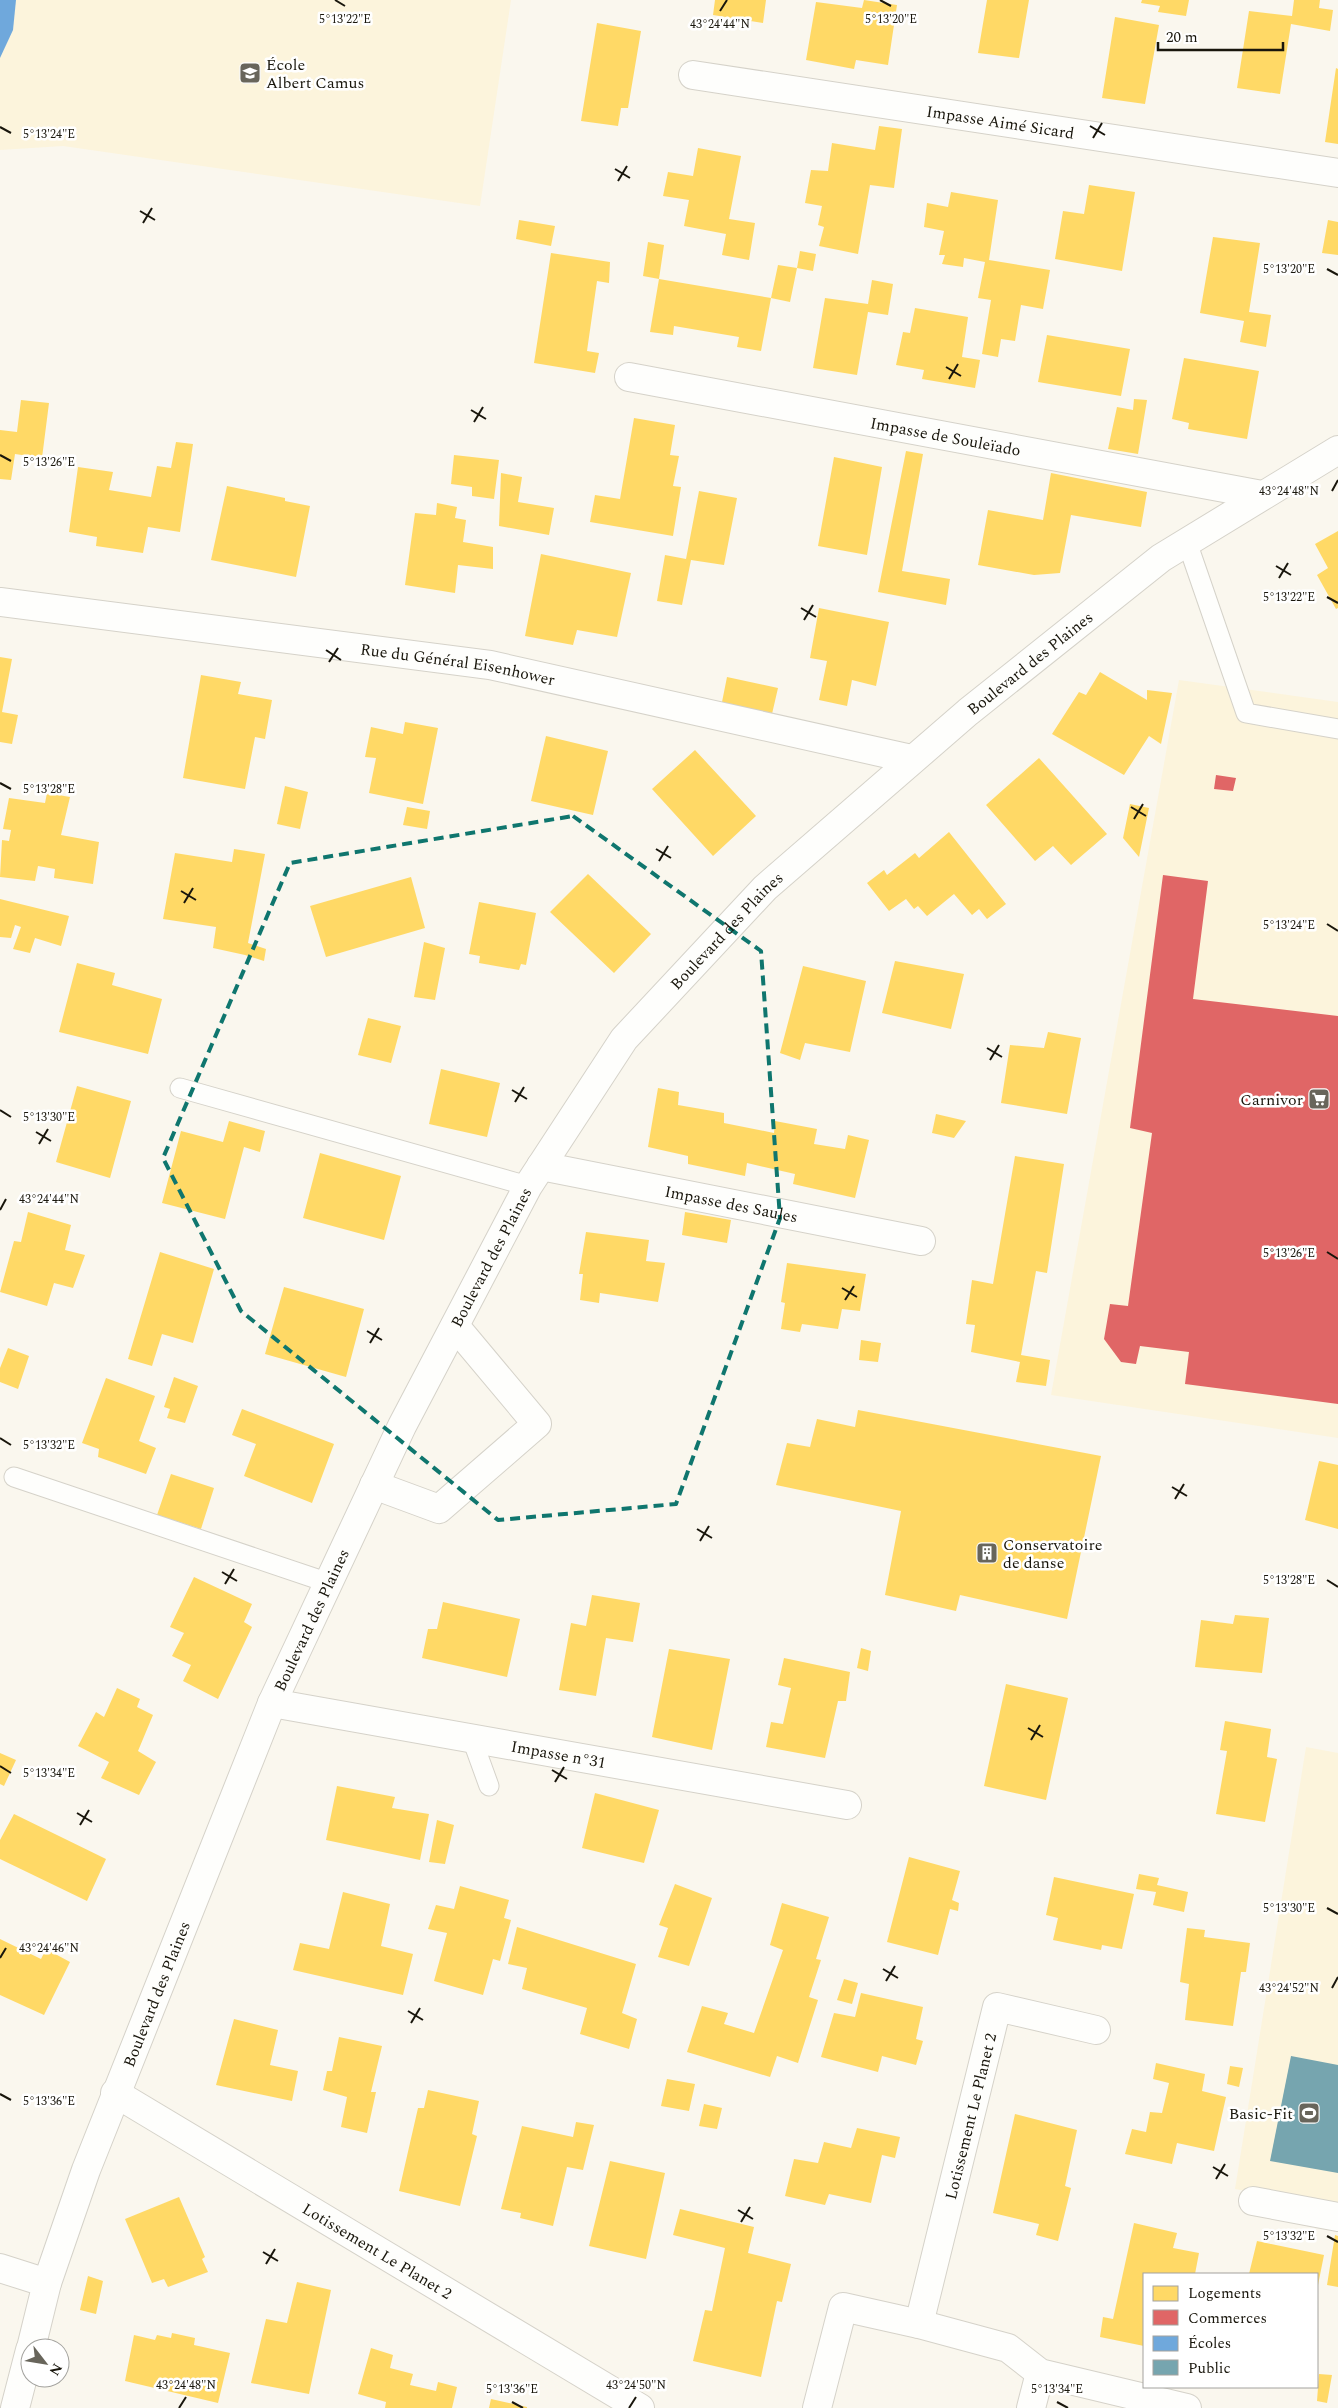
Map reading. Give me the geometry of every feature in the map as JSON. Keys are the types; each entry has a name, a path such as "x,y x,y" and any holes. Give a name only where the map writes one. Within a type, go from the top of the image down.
{"street":[{"name":"Impasse Aimé Sicard","path":"693,75 1338,173"},
{"name":"Impasse de Souleïado","path":"630,377 1262,496"},
{"name":"Boulevard des Plaines","path":"33,2338 47,2284 115,2093 272,1703 402,1426 534,1176 624,1039 764,888 911,759 1161,558 1338,450"},
{"name":"Rue du Général Eisenhower","path":"0,602 490,665 911,759"},
{"name":"Impasse des Saules","path":"534,1176 921,1241"},
{"path":"374,1485 439,1509 536,1424 455,1326"},
{"name":"Impasse n°31","path":"272,1703 847,1805"},
{"name":"Lotissement Le Planet 2","path":"919,2324 997,2007 1096,2030"},
{"name":"Lotissement Le Planet 2","path":"115,2093 640,2408"},
{"path":"1253,2201 1338,2217"},
{"path":"0,2268 47,2284"},
{"path":"817,2408 843,2307 919,2324 1008,2348 1040,2373 1187,2408"},
{"path":"1030,2408 1040,2373"},
{"name":"Boulevard des Plaines","path":"16,2408 21,2388"}],"lane":[{"path":"1187,542 1246,713 1338,729"},
{"path":"180,1088 534,1176"},
{"path":"14,1477 328,1583"},
{"path":"472,1739 489,1786"}],"highlighted area":[{"path":"573,816 761,951 780,1218 676,1504 498,1520 241,1311 163,1158 290,863"}],"shaded area":[{"name":"École Albert Camus","path":"0,0 511,0 480,206 63,146 0,150"},
{"path":"1179,680 1338,702 1338,1438 1051,1395"},
{"path":"1306,1747 1338,1753 1338,2208 1235,2189"}],"building: Logements":[{"path":"715,0 766,0 763,23 713,15"},
{"path":"864,0 897,5 888,65 856,60 854,69 806,60 816,2 862,8"},
{"path":"987,0 1029,0 1019,58 978,53"},
{"path":"1142,0 1189,0 1186,16 1158,12 1160,6 1141,3"},
{"path":"1294,0 1320,0 1319,8 1333,10 1330,31 1291,24 1280,94 1237,88 1249,11 1292,16"},
{"path":"1115,17 1159,25 1145,104 1102,98"},
{"path":"597,23 641,31 628,108 621,108 618,126 581,121"},
{"path":"1336,68 1338,69 1338,144 1325,142"},
{"path":"879,126 902,129 894,188 870,185 858,254 819,246 824,227 818,225 822,206 805,203 811,170 828,171 832,143 875,150"},
{"path":"698,148 741,156 729,219 755,223 749,260 722,255 726,234 684,226 689,200 663,196 668,172 693,176"},
{"path":"1089,185 1135,192 1122,271 1055,259 1063,211 1084,214"},
{"path":"951,192 998,200 989,260 1050,270 1043,309 1021,305 1015,341 1001,339 998,357 982,354 991,300 978,298 985,262 964,258 963,267 942,264 945,255 939,255 944,231 924,227 927,203 948,207"},
{"path":"519,220 555,226 551,246 516,239"},
{"path":"1328,220 1338,222 1338,255 1322,253"},
{"path":"1213,237 1260,243 1249,312 1271,315 1266,347 1240,342 1244,321 1200,313"},
{"path":"648,242 664,245 659,279 643,276"},
{"path":"800,251 816,254 813,271 797,268"},
{"path":"551,253 610,262 609,283 597,281 587,351 599,353 595,373 534,363"},
{"path":"778,265 797,268 790,302 771,298"},
{"path":"659,279 771,298 761,351 737,347 739,337 674,326 673,335 650,332"},
{"path":"872,280 893,284 888,315 868,312 857,375 813,368 825,298 868,304"},
{"path":"915,308 968,317 962,357 980,360 975,388 922,379 924,370 896,365 903,332 910,333"},
{"path":"1047,335 1130,349 1121,396 1038,382"},
{"path":"1184,358 1259,371 1247,439 1188,429 1189,423 1172,419"},
{"path":"1134,399 1147,400 1138,454 1108,449 1117,407 1133,410"},
{"path":"21,400 49,403 42,458 15,454 11,480 0,479 0,430 17,432"},
{"path":"634,418 675,425 670,455 679,456 673,486 681,487 673,536 590,522 595,495 620,499"},
{"path":"176,442 193,444 180,532 148,527 143,553 96,546 97,537 69,532 78,467 113,472 109,490 151,497 157,466 171,468"},
{"path":"906,451 923,454 902,571 950,579 946,605 878,592"},
{"path":"454,455 499,460 494,499 472,496 472,487 451,484"},
{"path":"834,457 882,467 867,555 818,546"},
{"path":"501,473 522,477 518,502 554,508 549,535 499,526"},
{"path":"1051,473 1147,492 1141,527 1071,515 1060,573 1034,575 978,565 988,510 1043,520"},
{"path":"227,486 285,498 285,501 310,506 296,577 211,560"},
{"path":"699,491 737,498 724,565 691,560 682,605 657,601 665,555 686,559"},
{"path":"437,503 457,507 455,518 466,520 463,542 493,547 493,569 458,565 455,593 405,585 415,513 436,515"},
{"path":"1338,531 1338,608 1336,609 1317,575 1328,568 1315,544"},
{"path":"541,554 631,573 617,637 577,630 573,645 525,636"},
{"path":"819,608 889,622 876,686 852,680 847,706 819,700 827,661 810,658"},
{"path":"0,657 12,659 2,712 18,715 12,744 0,742"},
{"path":"1100,672 1147,700 1147,690 1172,693 1161,744 1149,736 1124,775 1052,734 1079,692 1086,695"},
{"path":"201,675 241,682 238,694 272,700 265,739 255,737 245,789 183,778"},
{"path":"727,677 778,688 772,714 722,702"},
{"path":"405,722 438,728 423,804 369,793 376,758 365,757 371,727 403,734"},
{"path":"546,736 608,751 593,815 531,801"},
{"path":"695,750 756,816 713,856 652,789"},
{"path":"1039,758 1107,834 1071,865 1053,846 1035,861 986,805"},
{"path":"285,786 308,792 300,829 277,824"},
{"path":"47,793 70,797 61,835 99,842 93,884 54,878 55,869 38,866 35,881 0,877 2,840 9,841 11,830 3,829 9,798 45,803"},
{"path":"1130,804 1149,808 1139,857 1123,838"},
{"path":"407,807 430,811 427,829 403,825"},
{"path":"949,832 1006,904 987,919 979,909 972,915 954,894 927,916 918,906 914,909 906,899 889,911 867,883 884,870 887,875 915,853 919,858"},
{"path":"234,849 265,854 248,943 266,949 264,961 213,948 216,927 163,919 175,853 232,862"},
{"path":"588,874 651,934 614,973 550,912"},
{"path":"411,877 425,928 326,957 310,906"},
{"path":"0,899 69,916 61,946 35,938 30,953 13,949 21,927 15,925 11,938 0,937"},
{"path":"479,902 536,913 526,965 521,964 519,970 479,963 480,956 469,954"},
{"path":"424,942 445,948 435,1000 414,997"},
{"path":"895,961 964,974 951,1029 882,1013"},
{"path":"77,963 115,973 112,985 162,999 148,1054 59,1032"},
{"path":"803,966 866,981 850,1052 805,1043 800,1060 780,1053"},
{"path":"368,1018 401,1026 391,1063 358,1055"},
{"path":"1048,1032 1081,1038 1067,1114 1001,1103 1010,1045 1044,1048"},
{"path":"441,1069 500,1083 487,1137 429,1124"},
{"path":"77,1086 131,1101 110,1178 56,1162"},
{"path":"658,1088 679,1092 678,1105 724,1113 724,1123 774,1133 775,1121 817,1129 814,1144 845,1149 848,1135 869,1140 855,1198 793,1184 795,1174 747,1163 745,1176 688,1164 688,1156 648,1147"},
{"path":"936,1114 966,1121 954,1138 932,1133"},
{"path":"229,1121 265,1131 260,1152 244,1147 225,1219 162,1203 181,1131 223,1142"},
{"path":"320,1153 401,1176 384,1240 303,1218"},
{"path":"1015,1156 1064,1164 1047,1273 1036,1271 1021,1355 1050,1360 1046,1386 1016,1382 1020,1362 971,1352 975,1325 966,1324 972,1280 993,1284"},
{"path":"28,1212 71,1225 65,1250 85,1255 73,1288 54,1283 47,1306 0,1292 14,1241 21,1242"},
{"path":"685,1212 731,1220 727,1243 682,1235"},
{"path":"586,1232 649,1240 646,1261 665,1263 658,1302 600,1293 599,1303 580,1300 583,1274 579,1274"},
{"path":"160,1252 214,1269 193,1343 162,1334 152,1366 128,1359"},
{"path":"787,1263 866,1274 860,1311 842,1309 838,1329 802,1324 800,1332 781,1329 785,1303 781,1302"},
{"path":"284,1287 364,1309 346,1377 265,1354"},
{"path":"861,1340 881,1343 878,1362 859,1360"},
{"path":"8,1348 29,1356 18,1389 0,1382 0,1368"},
{"path":"174,1377 198,1386 185,1423 167,1418 170,1409 164,1407"},
{"path":"106,1378 155,1396 139,1441 156,1448 146,1474 98,1457 99,1449 82,1443"},
{"path":"242,1409 334,1444 312,1503 244,1476 256,1444 232,1435"},
{"name":"Conservatoire de danse","path":"858,1410 1101,1456 1067,1619 960,1595 956,1611 885,1595 901,1511 776,1485 787,1443 810,1447 817,1419 855,1427"},
{"path":"1319,1461 1338,1465 1338,1529 1305,1520"},
{"path":"171,1474 214,1488 201,1529 157,1515"},
{"path":"194,1577 252,1604 244,1622 252,1627 218,1699 183,1681 191,1665 172,1656 184,1633 170,1627"},
{"path":"592,1595 640,1603 633,1642 606,1638 596,1696 559,1690 571,1623 586,1626"},
{"path":"443,1602 520,1619 507,1677 422,1658 428,1629 437,1629"},
{"path":"1235,1615 1269,1618 1262,1673 1195,1667 1201,1620 1233,1624"},
{"path":"861,1648 871,1651 868,1671 857,1668"},
{"path":"669,1649 730,1659 712,1750 652,1737"},
{"path":"784,1658 850,1672 846,1701 838,1701 825,1758 766,1747 771,1722 783,1724 791,1688 778,1685"},
{"path":"1006,1684 1068,1698 1046,1800 984,1786"},
{"path":"117,1688 140,1699 137,1707 153,1715 138,1751 156,1762 139,1795 101,1778 109,1762 78,1746 96,1712 104,1717"},
{"path":"1225,1721 1271,1729 1267,1757 1277,1759 1265,1822 1216,1814 1227,1751 1220,1750"},
{"path":"0,1753 16,1760 4,1786 0,1784"},
{"path":"337,1786 395,1797 392,1808 429,1814 420,1860 326,1840"},
{"path":"595,1793 659,1810 644,1863 582,1848"},
{"path":"14,1814 106,1859 87,1901 0,1859 0,1840"},
{"path":"437,1820 454,1825 445,1864 429,1862"},
{"path":"909,1857 960,1871 952,1900 959,1903 958,1911 950,1909 938,1955 887,1942"},
{"path":"1139,1874 1159,1878 1157,1885 1188,1892 1184,1912 1153,1905 1156,1892 1136,1889"},
{"path":"1054,1877 1134,1894 1122,1949 1102,1945 1101,1950 1053,1940 1058,1918 1046,1915"},
{"path":"675,1884 712,1898 689,1966 658,1957 668,1928 659,1925"},
{"path":"460,1886 509,1900 504,1918 511,1920 500,1961 493,1959 483,1995 434,1981 447,1933 428,1929 436,1905 454,1909"},
{"path":"343,1892 390,1904 381,1946 413,1954 403,1995 293,1970 300,1943 329,1949"},
{"path":"782,1903 829,1917 816,1959 821,1960 809,1997 818,2000 798,2063 777,2056 770,2077 687,2052 702,2006 728,2013 724,2024 754,2033 783,1950 770,1945"},
{"path":"517,1927 636,1964 622,2013 637,2019 629,2049 580,2034 587,2008 522,1989 527,1968 508,1964"},
{"path":"1187,1928 1205,1930 1204,1937 1250,1943 1246,1972 1241,1972 1233,2026 1185,2020 1189,1984 1180,1982"},
{"path":"0,1939 41,1959 46,1949 70,1962 44,2015 0,1995"},
{"path":"844,1979 858,1983 852,2004 837,2000"},
{"path":"861,1993 923,2007 916,2039 923,2041 916,2065 882,2056 878,2072 821,2057 834,2013 855,2017"},
{"path":"234,2019 278,2030 270,2065 298,2071 292,2101 216,2085"},
{"path":"339,2037 382,2046 371,2092 376,2092 367,2133 341,2127 347,2097 323,2090 327,2071 332,2071"},
{"path":"1156,2063 1205,2074 1202,2091 1226,2097 1214,2151 1177,2143 1172,2164 1125,2154 1132,2129 1146,2132 1150,2112 1162,2113 1169,2083 1153,2079"},
{"path":"1230,2066 1243,2068 1239,2087 1227,2084"},
{"path":"667,2079 695,2084 689,2111 661,2106"},
{"path":"428,2090 479,2101 472,2134 477,2136 460,2206 399,2191 418,2108 424,2108"},
{"path":"704,2104 722,2108 717,2129 699,2126"},
{"path":"1015,2114 1077,2130 1065,2186 1071,2188 1058,2241 1036,2235 1039,2224 993,2213"},
{"path":"576,2122 594,2125 583,2170 567,2167 553,2226 520,2218 521,2213 501,2209 522,2126 573,2137"},
{"path":"857,2128 900,2137 895,2158 882,2155 871,2203 829,2194 825,2205 785,2196 794,2159 818,2163 824,2142 851,2148"},
{"path":"610,2161 665,2173 646,2259 589,2246"},
{"path":"179,2197 205,2257 202,2259 208,2272 168,2287 164,2279 152,2283 125,2219"},
{"path":"680,2209 754,2227 748,2253 791,2264 782,2302 777,2301 761,2377 693,2361 705,2310 712,2311 725,2248 673,2235"},
{"path":"1134,2223 1177,2233 1173,2248 1199,2253 1195,2273 1143,2273 1143,2346 1100,2337 1103,2317 1113,2319"},
{"path":"1335,2235 1338,2236 1338,2287 1327,2285"},
{"path":"1257,2241 1324,2255 1318,2285 1318,2273 1249,2273"},
{"path":"88,2276 103,2281 96,2314 80,2310"},
{"path":"297,2282 331,2290 309,2394 251,2383 266,2319 287,2323"},
{"path":"172,2333 195,2338 194,2345 230,2353 218,2403 125,2381 134,2335 155,2340 157,2335 171,2338"},
{"path":"371,2348 393,2355 390,2368 413,2374 410,2385 436,2391 438,2382 457,2387 452,2408 385,2408 386,2402 358,2394"},
{"path":"1319,2374 1332,2375 1327,2403 1317,2401"},
{"path":"491,2399 527,2407 527,2408 489,2408"}],"building: Commerces":[{"path":"1216,775 1236,778 1233,791 1214,789"},
{"path":"1163,875 1208,881 1193,999 1338,1016 1338,1404 1185,1384 1189,1352 1140,1346 1136,1364 1121,1362 1104,1339 1110,1304 1128,1306 1152,1133 1130,1128"}],"building: Écoles":[{"path":"0,0 16,0 13,30 0,58"}],"building: Public":[{"name":"Basic-Fit","path":"1291,2056 1338,2065 1338,2173 1270,2161"}],"place":[{"name":"École Albert Camus","path":"250,73"},
{"name":"Carnivor","path":"1319,1099"},
{"name":"Conservatoire de danse","path":"987,1553"},
{"name":"Basic-Fit","path":"1309,2113"}]}
